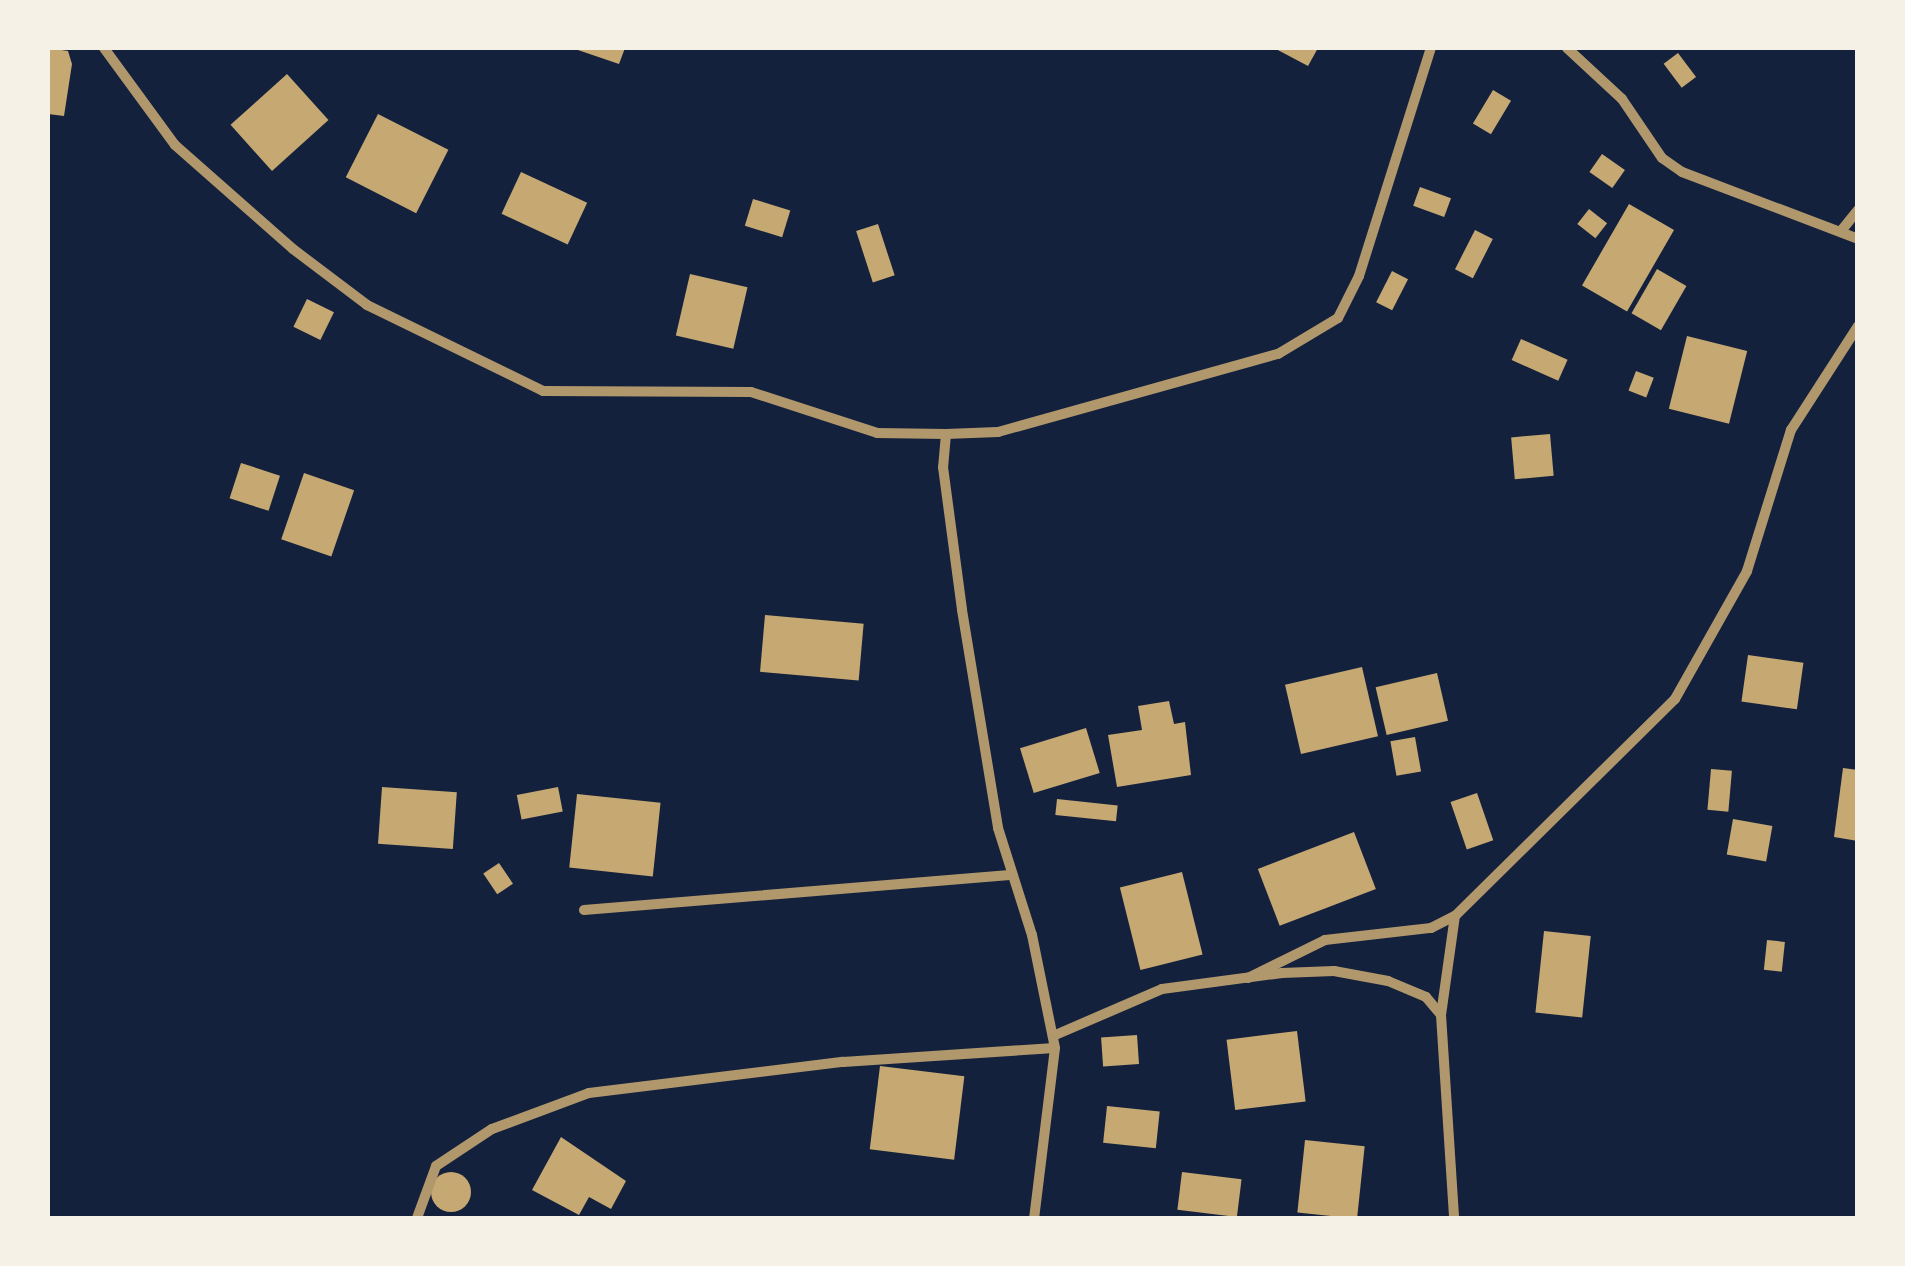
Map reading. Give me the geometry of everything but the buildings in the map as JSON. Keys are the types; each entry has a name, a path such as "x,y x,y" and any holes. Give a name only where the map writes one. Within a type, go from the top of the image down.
{"street":[{"path":"104,48 175,145 292,249 367,306 544,391 752,392 877,433 946,434 998,432 1278,354 1338,318 1359,276 1431,48"},
{"path":"1567,48 1622,99 1662,158 1682,172 1858,239"},
{"path":"1841,231 1858,210"},
{"path":"1248,978 1325,940 1430,928 1455,916 1675,699 1700,663 1747,571 1791,430 1858,326"},
{"path":"946,434 943,467 998,828 1054,1042 1034,1218"},
{"path":"584,910 1013,875"},
{"path":"1454,1218 1441,1015 1455,916"},
{"path":"417,1218 436,1166 492,1129 590,1092 1054,1042 1162,990 1248,978 1334,971 1388,981 1426,998 1441,1015"}]}
